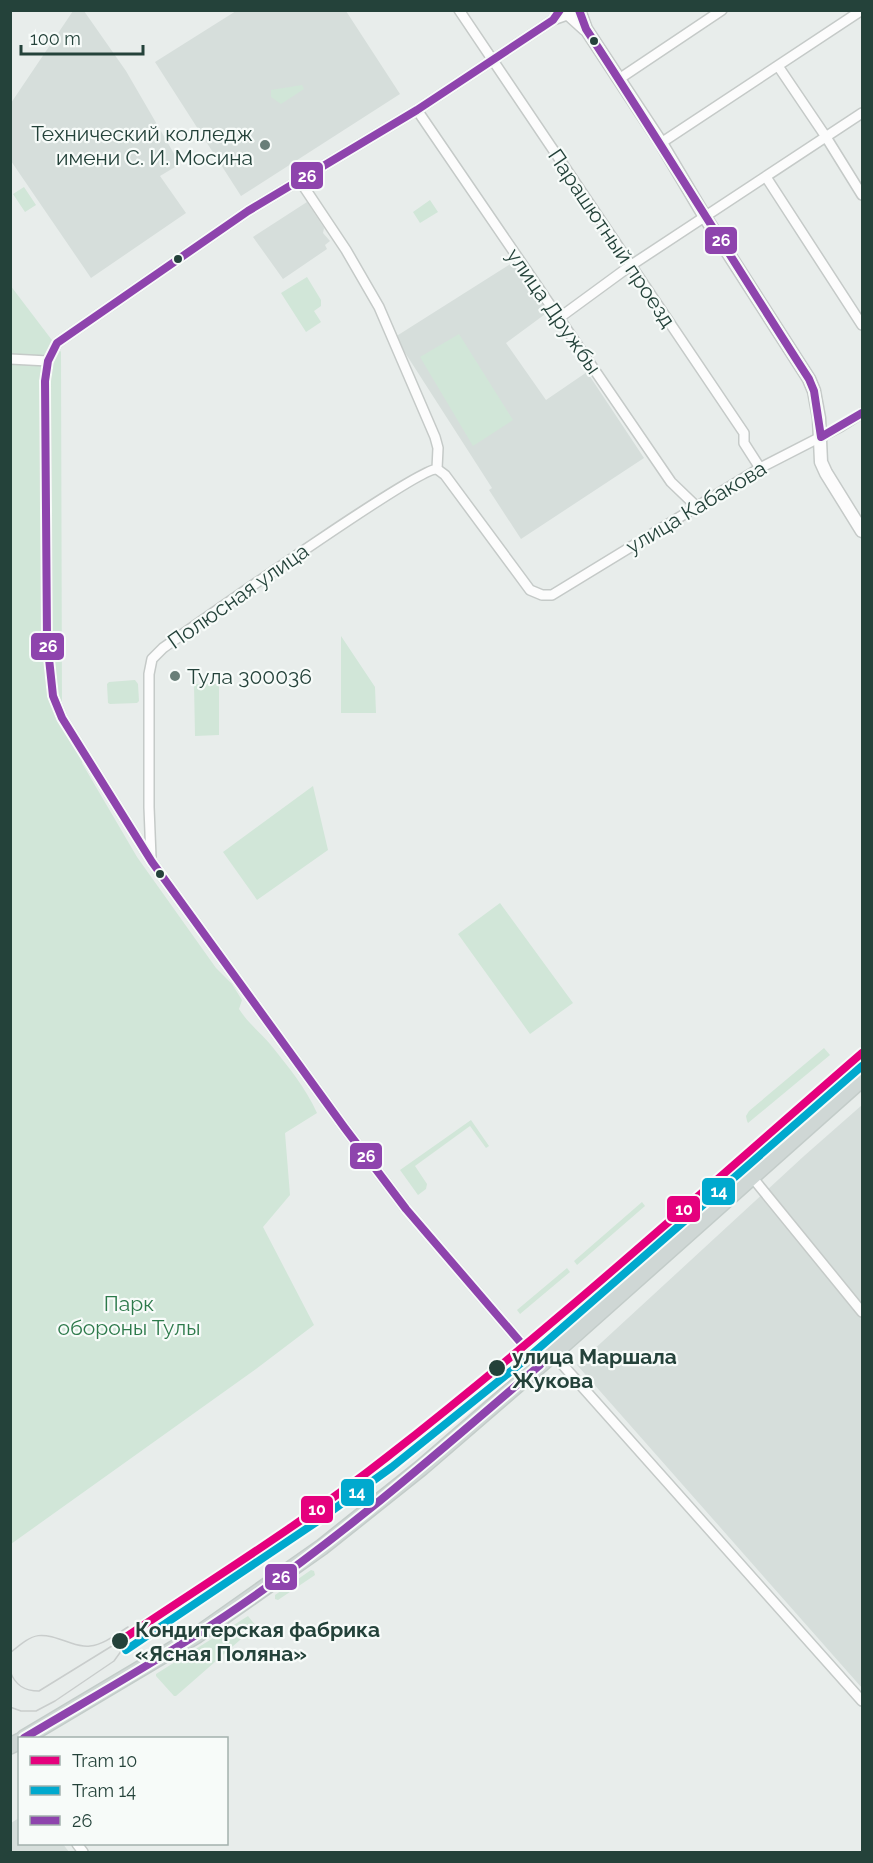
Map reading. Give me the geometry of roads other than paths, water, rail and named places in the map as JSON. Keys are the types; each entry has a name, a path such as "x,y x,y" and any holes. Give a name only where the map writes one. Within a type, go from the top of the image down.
{"main road":[{"path":"29,1737 197,1635 303,1561 421,1468 553,1354 862,1079"}],"street":[{"name":"Парашютный проезд","path":"459,10 744,433 744,443 760,468"},
{"path":"619,79 722,10"},
{"path":"661,143 862,10"},
{"path":"540,1365 406,1209 344,1127 152,862 73,738 52,696 46,640 45,381 48,362 57,343 248,211 417,110 569,11 586,29 661,143 705,217 809,379 814,391 821,437 820,455 826,473 862,531"},
{"path":"778,66 862,195"},
{"name":"улица Дружбы","path":"417,110 671,482 697,507"},
{"path":"559,318 630,266 862,113"},
{"path":"766,177 862,325"},
{"path":"300,181 346,250 379,307 435,437 438,448 437,469"},
{"path":"10,359 48,362"},
{"name":"улица Кабакова","path":"437,469 445,475 530,590 542,594 556,594 760,468 821,437 862,412"},
{"name":"Полюсная улица","path":"152,862 149,824 148,674 152,659 163,648 314,543 412,479 431,469 437,469"},
{"path":"752,1178 862,1312"},
{"path":"553,1354 862,1701"}],"tram line":[{"name":"10","path":"120,1641 289,1529 387,1457 568,1309 862,1053"},
{"name":"14","path":"126,1650 315,1523 392,1467 531,1355 862,1066"},
{"path":"10,1653 32,1637 52,1637 80,1646 90,1646 105,1641 128,1627"},
{"path":"10,1707 21,1711 36,1711 55,1701 114,1661 137,1629"},
{"path":"10,1671 21,1686 39,1691 120,1641"}],"place":[{"name":"Технический колледж имени С. И. Мосина","path":"265,145"},
{"name":"Тула 300036","path":"175,676"},
{"name":"улица Маршала Жукова","path":"497,1368"},
{"name":"Кондитерская фабрика «Ясная Поляна»","path":"120,1641"}],"park label":[{"name":"Парк обороны Тулы","path":"129,1315"}]}
